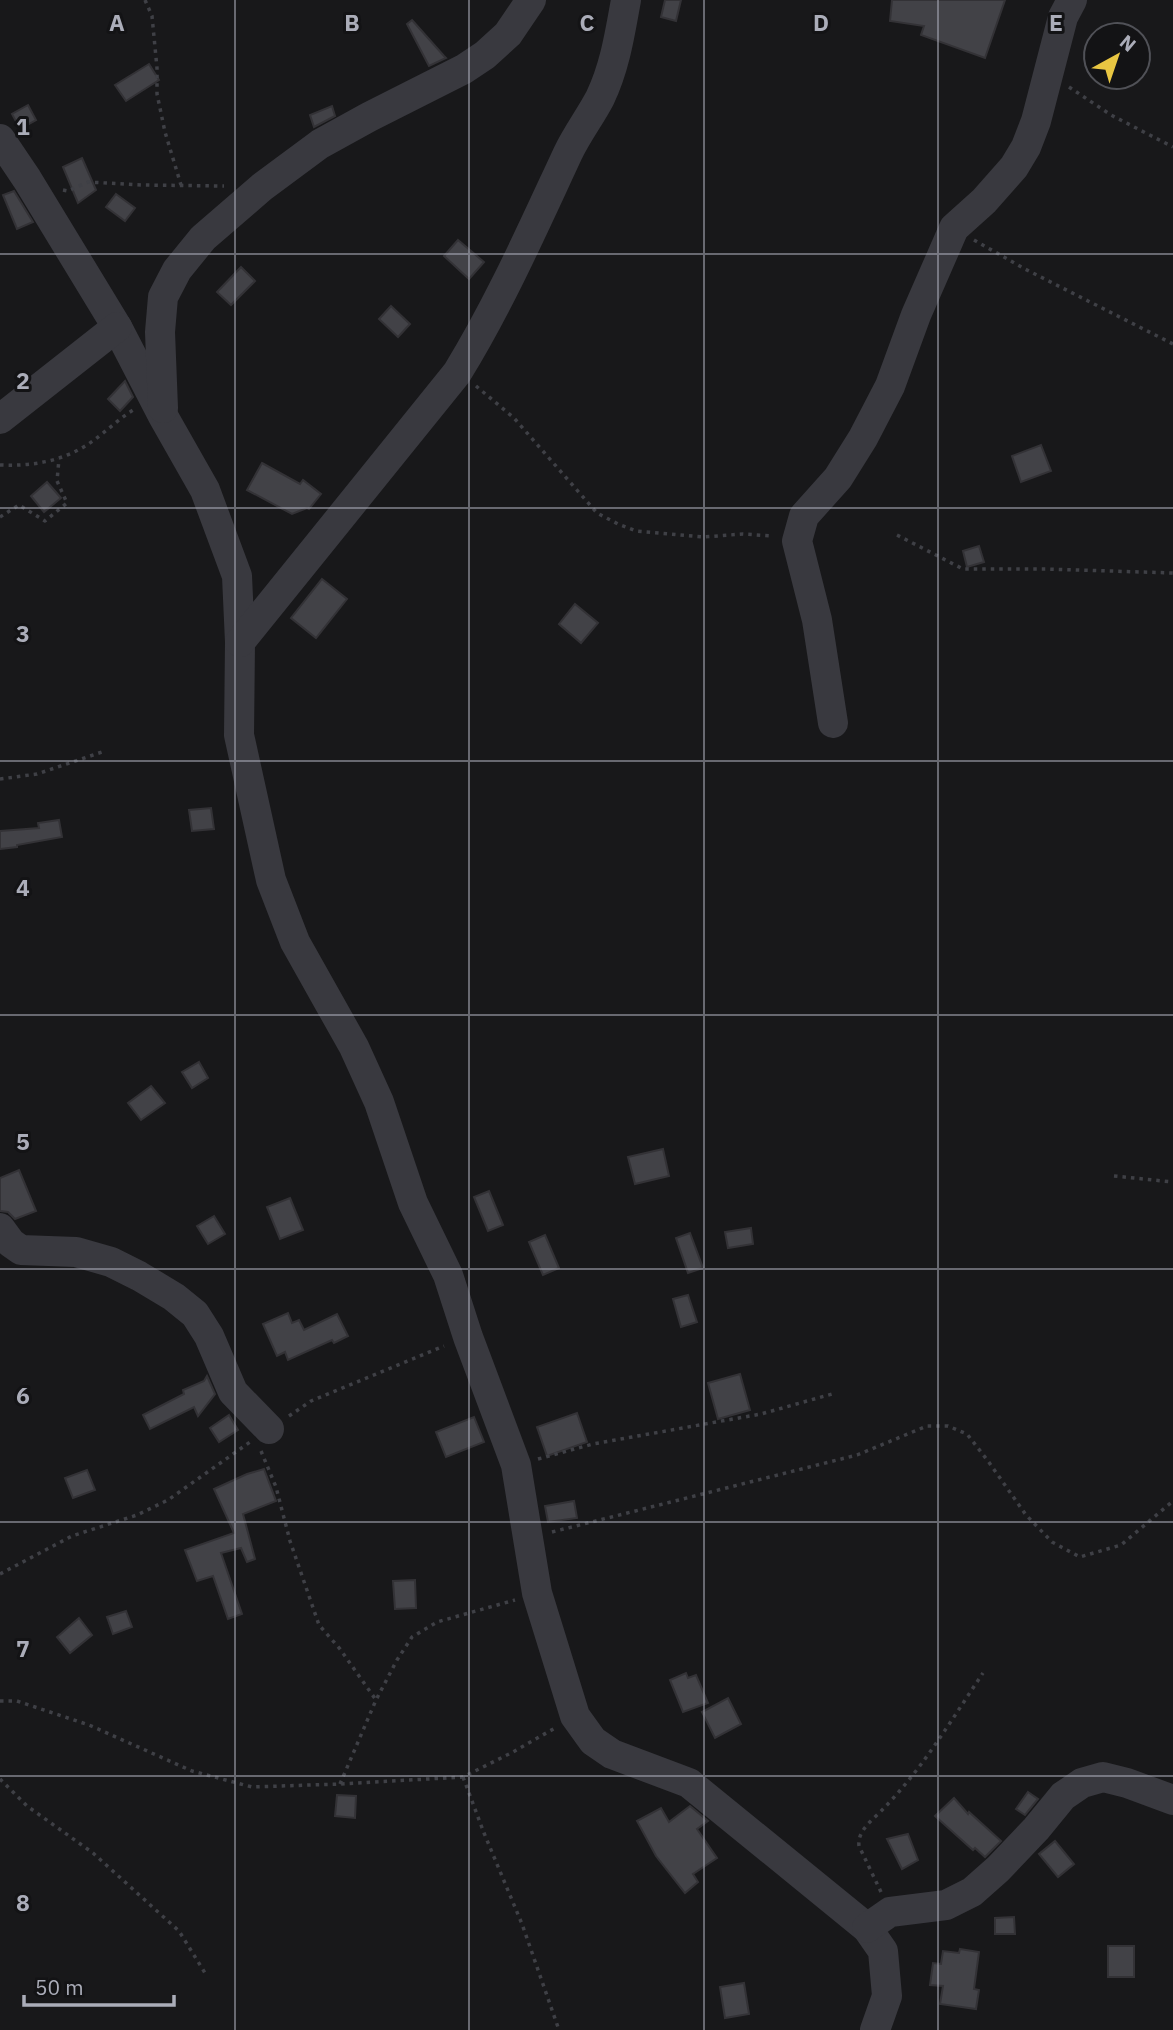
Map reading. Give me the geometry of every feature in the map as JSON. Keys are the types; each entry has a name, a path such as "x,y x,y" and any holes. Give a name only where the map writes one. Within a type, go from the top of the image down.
{"street":[{"path":"159,408 163,297 177,270 203,238 262,187 320,144 464,69 485,55 508,34 531,0"},
{"path":"240,642 457,373 485,328 532,234 574,140 599,100 617,51 626,0"},
{"path":"833,723 817,620 797,541 804,516 838,478 863,438 890,386 916,315 954,228 984,201 1027,148 1063,17 1072,0"},
{"path":"0,139 117,327 205,490 237,576 240,642 239,735 271,880 295,942 354,1047 379,1102 413,1203 448,1275 467,1337 516,1465 537,1593 575,1716 593,1741 612,1754 690,1783 879,1920 887,1996 875,2030"},
{"path":"0,419 117,327"},
{"path":"0,1228 11,1243 21,1250 76,1252 111,1262 174,1297 195,1314 209,1336 233,1392 263,1433"},
{"path":"879,1920 946,1905 972,1892 999,1869 1063,1796 1082,1783 1103,1777 1128,1783 1173,1800"}],"path":[{"path":"145,0 152,16 158,68 157,94 181,185"},
{"path":"1049,71 1111,116 1173,147"},
{"path":"27,179 68,191 88,182 141,186 262,187"},
{"path":"954,228 1025,269 1173,344"},
{"path":"457,373 514,418 597,513 618,524 635,531 703,537 764,535 797,541"},
{"path":"0,465 27,466 59,458 81,449 131,411 159,408"},
{"path":"0,517 19,505 46,521 67,503 57,481 59,458"},
{"path":"897,535 963,569 1173,573"},
{"path":"0,779 37,774 102,752"},
{"path":"1114,1176 1173,1182"},
{"path":"0,1574 72,1536 137,1515 168,1500 311,1401 467,1337"},
{"path":"516,1465 593,1444 761,1414 832,1394"},
{"path":"527,1538 857,1455 928,1426 948,1426 967,1434 1026,1515 1052,1542 1080,1557 1121,1545 1173,1502"},
{"path":"263,1433 290,1541 319,1625 340,1649 376,1700"},
{"path":"340,1784 376,1700 412,1637 437,1622 537,1593"},
{"path":"879,1920 859,1846 863,1829 914,1774 983,1673"},
{"path":"0,1702 17,1701 77,1721 192,1771 252,1787 463,1777 575,1716"},
{"path":"463,1777 522,1924 559,2030"},
{"path":"0,1779 27,1805 93,1853 179,1931 205,1973"}],"building":[{"path":"665,0 681,0 676,21 661,17"},
{"path":"892,0 1005,0 985,58 921,35 924,26 890,21"},
{"path":"412,20 446,58 429,66 407,24"},
{"path":"149,64 159,80 126,101 115,85"},
{"path":"28,105 36,120 20,129 12,114"},
{"path":"332,106 335,116 314,127 310,115"},
{"path":"82,158 96,190 78,203 63,167"},
{"path":"14,191 33,222 17,229 3,195"},
{"path":"116,194 135,208 125,221 106,207"},
{"path":"458,240 484,262 469,279 444,256"},
{"path":"241,267 255,281 231,305 217,292"},
{"path":"391,306 410,324 398,337 379,319"},
{"path":"125,381 133,397 120,411 108,399"},
{"path":"1041,445 1051,471 1021,482 1012,456"},
{"path":"262,463 300,484 303,480 321,494 309,509 292,514 247,490"},
{"path":"47,482 61,498 44,512 31,496"},
{"path":"979,546 984,562 967,567 963,551"},
{"path":"322,579 347,599 316,638 291,618"},
{"path":"575,604 598,623 581,643 559,624"},
{"path":"211,808 214,829 192,831 189,810"},
{"path":"59,820 62,837 0,849 0,831 39,828 38,823"},
{"path":"199,1062 208,1078 192,1088 182,1072"},
{"path":"151,1086 165,1103 141,1120 128,1103"},
{"path":"663,1149 669,1176 635,1184 628,1157"},
{"path":"19,1170 36,1211 15,1219 8,1212 0,1211 0,1178"},
{"path":"489,1191 503,1225 488,1231 474,1197"},
{"path":"290,1198 303,1230 280,1239 267,1207"},
{"path":"214,1216 225,1234 208,1244 197,1226"},
{"path":"751,1228 753,1244 728,1248 725,1232"},
{"path":"690,1233 703,1268 688,1273 676,1238"},
{"path":"545,1235 559,1268 543,1275 529,1242"},
{"path":"688,1295 697,1322 681,1327 673,1299"},
{"path":"288,1313 292,1323 299,1320 304,1330 337,1314 348,1336 334,1343 332,1340 288,1360 285,1352 277,1356 263,1324"},
{"path":"740,1374 750,1410 718,1419 708,1383"},
{"path":"207,1376 215,1394 198,1416 194,1407 150,1429 143,1415 184,1394 183,1390 204,1381"},
{"path":"577,1413 587,1442 547,1456 537,1427"},
{"path":"229,1415 238,1430 219,1442 210,1428"},
{"path":"474,1417 484,1442 446,1457 436,1432"},
{"path":"264,1469 276,1501 243,1514 255,1559 247,1562 241,1548 221,1553 242,1614 228,1619 213,1576 197,1581 185,1550 234,1533 214,1489"},
{"path":"87,1470 95,1490 73,1498 65,1478"},
{"path":"574,1501 577,1518 548,1522 545,1506"},
{"path":"415,1580 416,1608 395,1609 393,1581"},
{"path":"126,1611 132,1627 113,1634 107,1617"},
{"path":"79,1618 92,1635 70,1653 57,1637"},
{"path":"686,1673 688,1678 696,1675 708,1703 683,1712 670,1680"},
{"path":"728,1698 741,1724 715,1738 702,1712"},
{"path":"1028,1792 1038,1799 1025,1815 1016,1809"},
{"path":"337,1795 356,1796 355,1818 335,1816"},
{"path":"954,1798 968,1814 969,1812 1001,1841 985,1857 975,1848 973,1850 935,1816"},
{"path":"690,1806 708,1821 697,1829 717,1858 693,1874 698,1882 685,1893 656,1856 637,1821 661,1808 669,1822"},
{"path":"908,1834 918,1860 902,1869 887,1839"},
{"path":"1055,1841 1074,1864 1058,1877 1039,1854"},
{"path":"1014,1917 1015,1934 995,1934 995,1918"},
{"path":"1108,1946 1134,1946 1134,1977 1108,1977"},
{"path":"960,1949 979,1952 974,1989 979,1990 976,2009 940,2004 943,1986 930,1985 933,1963 941,1964 943,1951 959,1953"},
{"path":"744,1983 749,2014 725,2018 720,1987"}]}
